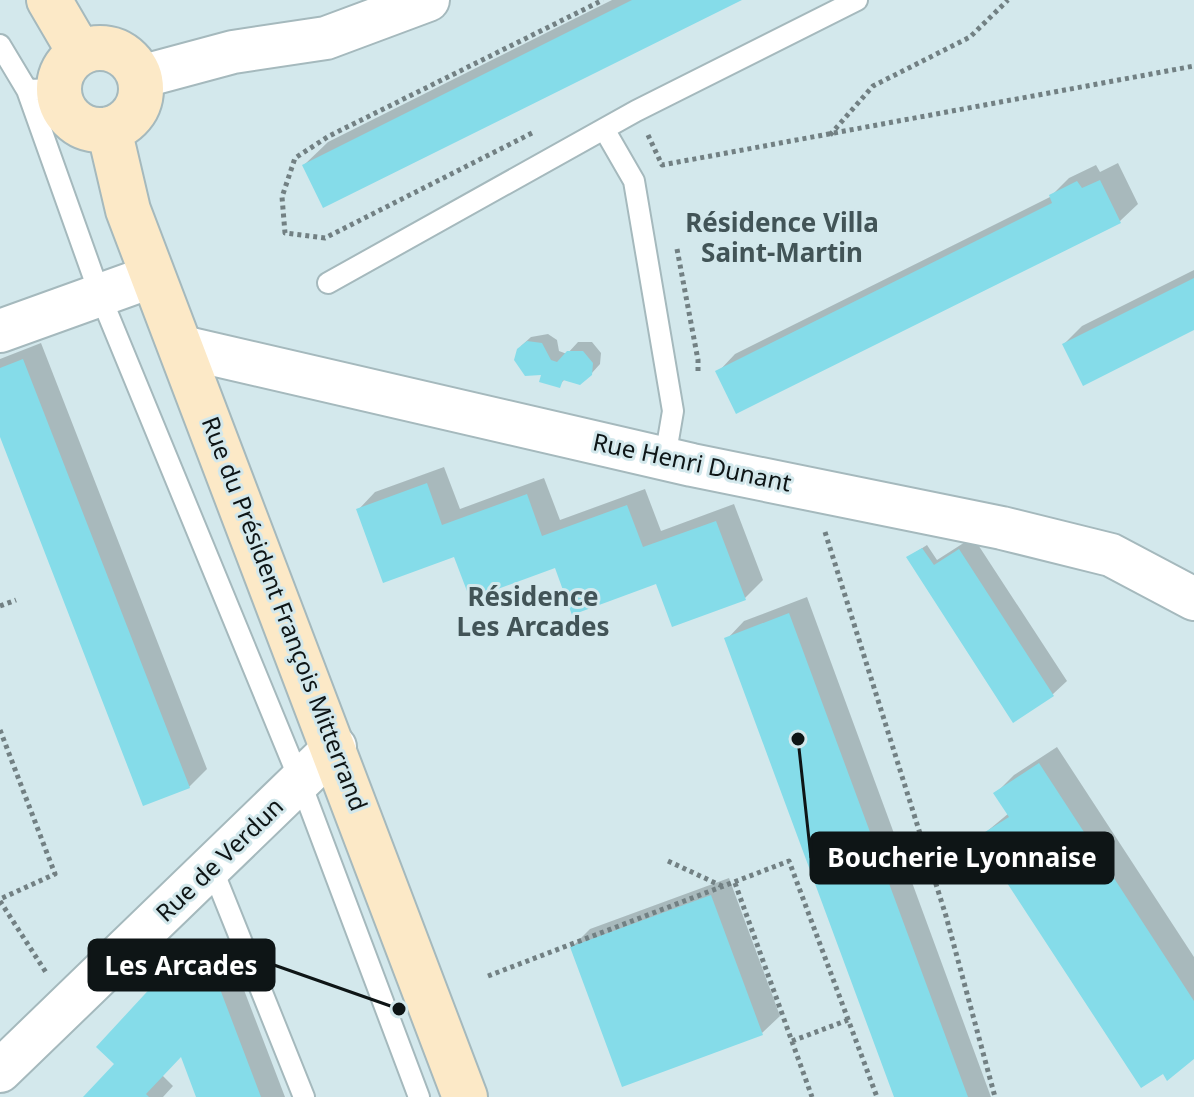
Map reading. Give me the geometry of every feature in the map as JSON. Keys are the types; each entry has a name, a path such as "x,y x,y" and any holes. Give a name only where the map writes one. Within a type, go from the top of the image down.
{"main road":[{"path":"49,0 55,78 66,112 85,128 109,129 122,125 139,104 140,77 126,57 115,51 91,49 55,78"},
{"name":"Rue du Président François Mitterrand","path":"109,129 128,210 335,747 465,1097"}],"street":[{"path":"140,77 233,52 326,38 428,0"},
{"path":"0,331 153,276"},
{"name":"Rue Henri Dunant","path":"182,347 665,458 1002,528 1111,555 1194,599"},
{"name":"Rue de Verdun","path":"0,1071 335,747"}],"lane":[{"path":"328,283 604,129 857,0"},
{"path":"0,45 55,78 100,295 300,781 419,1097"},
{"path":"604,129 634,181 673,411 665,458"},
{"path":"212,868 304,1097"}],"path":[{"path":"829,135 873,86 970,37 1008,0"},
{"path":"811,489 946,916 995,1097"},
{"path":"0,606 16,600"},
{"path":"0,730 55,874 0,900 68,1007"},
{"path":"668,861 725,887"},
{"path":"488,976 789,861 877,1097"},
{"path":"735,883 812,1097"},
{"path":"792,1041 848,1020"}],"building":[{"path":"632,0 742,0 323,208 302,165"},
{"path":"1100,180 1121,223 736,414 715,371 1052,203 1049,195 1077,181 1082,188"},
{"path":"1194,278 1194,330 1083,386 1062,344"},
{"path":"527,341 542,343 551,360 557,362 567,351 583,351 593,363 592,375 580,385 563,380 560,388 539,382 541,375 525,376 514,360 517,349"},
{"path":"23,359 190,788 143,806 0,437 0,368"},
{"path":"427,483 442,525 527,494 542,536 627,505 643,547 716,521 746,600 672,627 656,584 572,615 555,568 470,599 454,557 383,583 356,509"},
{"path":"922,548 934,565 959,549 1054,696 1013,723 906,557"},
{"path":"789,613 968,1097 894,1097 724,638"},
{"path":"1039,763 1194,1001 1194,1059 1167,1081 1163,1074 1141,1088 977,837 1009,817 993,793"},
{"path":"711,895 763,1035 622,1087 570,947"},
{"path":"180,956 209,960 261,1097 196,1097 181,1057 146,1094 149,1097 83,1097 114,1064 96,1047"}],"place":[{"name":"Boucherie Lyonnaise","path":"798,739"},
{"name":"Les Arcades","path":"399,1009"}],"district":[{"name":"Résidence Villa Saint-Martin","path":"782,238"},
{"name":"Résidence Les Arcades","path":"533,612"}]}
